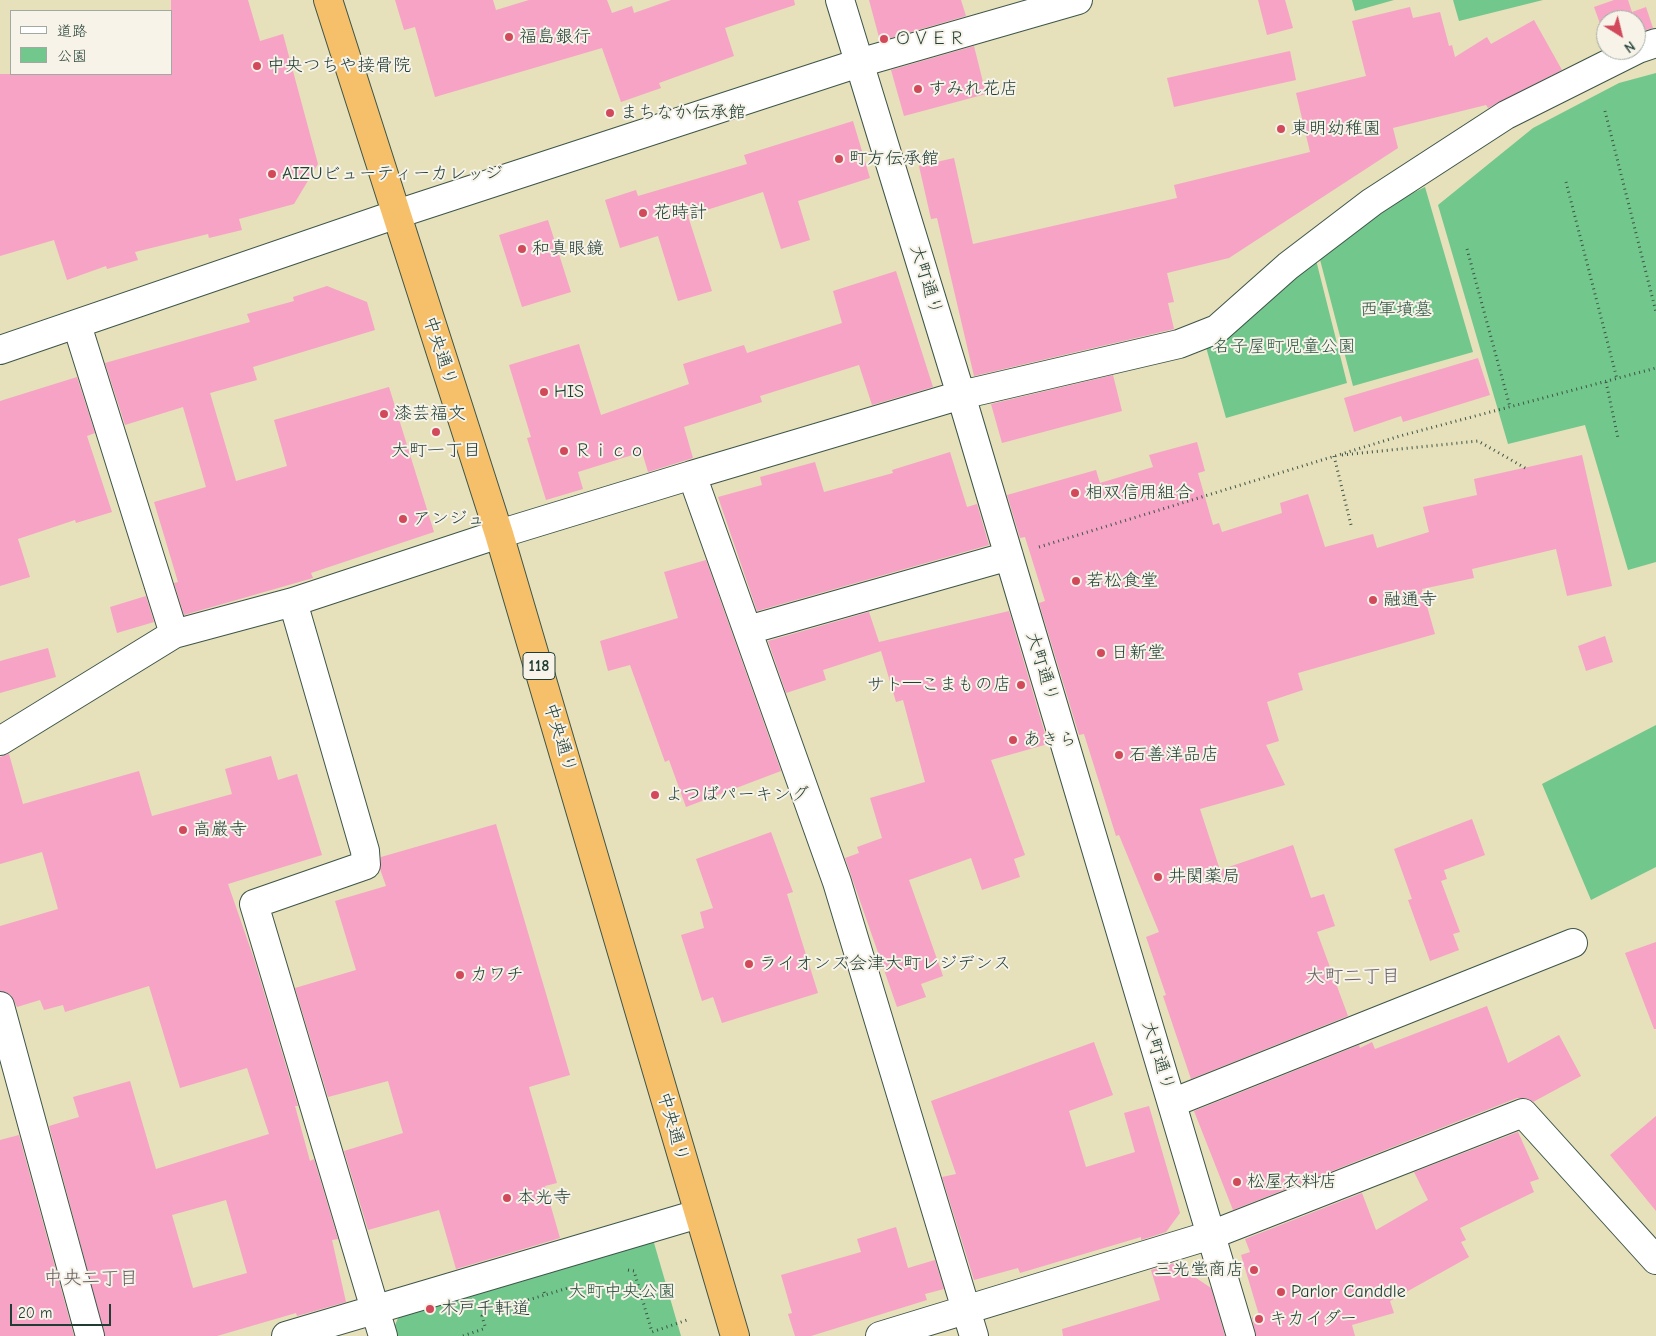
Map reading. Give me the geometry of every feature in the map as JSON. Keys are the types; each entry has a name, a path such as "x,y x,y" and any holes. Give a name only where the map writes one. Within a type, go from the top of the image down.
{"highway":[{"name":"中央通り","path":"328,0 499,534 576,788 698,1214 735,1336"}],"street":[{"name":"大町通り","path":"840,0 961,395 1241,1336"},
{"path":"0,350 397,214 859,63 1078,0"},
{"path":"0,741 174,634 293,602 499,534 961,395 1179,344 1217,329 1288,266 1380,197 1506,115 1638,49 1656,43"},
{"path":"77,325 174,634"},
{"path":"692,475 837,882 974,1336"},
{"path":"748,630 1009,556"},
{"path":"293,602 365,851 366,865 254,904 384,1336"},
{"path":"1172,1103 1573,943"},
{"path":"0,1006 90,1336"},
{"path":"880,1336 1211,1235 1523,1113 1656,1260"},
{"path":"286,1336 698,1214"}],"path":[{"path":"1605,111 1656,312"},
{"path":"1566,182 1617,378"},
{"path":"1466,249 1510,407"},
{"path":"1009,556 1333,456 1656,368"},
{"path":"1606,382 1618,438"},
{"path":"1333,456 1478,441 1527,469"},
{"path":"1333,456 1352,525"},
{"path":"536,1262 544,1295"},
{"path":"621,1272 630,1269 634,1271 652,1332 687,1320"},
{"path":"519,1302 573,1286"},
{"path":"463,1336 483,1329 485,1326 482,1313 494,1310"}],"green space":[{"path":"1352,0 1394,0 1355,11"},
{"path":"1453,0 1543,0 1459,21"},
{"path":"1656,73 1656,562 1628,570 1585,425 1508,444 1438,205 1533,128 1619,83"},
{"name":"西軍墳墓","path":"1425,187 1473,352 1353,386 1318,252 1378,210"},
{"name":"名子屋町児童公園","path":"1314,252 1347,383 1226,418 1204,340"},
{"path":"1656,725 1656,867 1591,900 1542,784"},
{"name":"大町中央公園","path":"652,1236 681,1336 395,1336 393,1330 401,1311"}],"building":[{"path":"171,0 248,0 260,41 283,34 318,164 294,204 239,219 242,230 209,238 208,234 135,252 138,260 107,269 106,266 67,280 54,240 0,256 0,74 172,75"},
{"path":"395,0 493,0 496,10 529,0 607,0 612,13 632,6 634,13 671,0 794,0 795,5 725,28 734,56 659,83 661,88 621,102 602,48 435,97 415,27 404,30"},
{"path":"869,0 961,0 966,16 880,41"},
{"path":"1258,0 1285,0 1293,28 1267,35"},
{"path":"1614,0 1628,0 1631,10 1596,10 1596,12 1594,7"},
{"path":"1410,7 1413,18 1440,12 1449,46 1452,45 1455,57 1487,37 1491,44 1534,20 1562,70 1488,108 1486,105 1393,128 1398,148 1229,258 1167,273 1174,302 1168,303 1174,329 974,376 937,218 931,219 919,166 954,158 973,244 1177,198 1174,185 1310,152 1296,93 1366,76 1352,21"},
{"path":"1646,7 1653,28 1646,30 1646,10 1638,10"},
{"path":"974,46 986,94 904,116 891,70"},
{"path":"1290,51 1296,80 1174,107 1167,78"},
{"path":"853,121 870,178 798,201 810,240 781,249 763,192 688,216 712,291 678,301 658,236 620,248 605,200 636,190 638,196 747,164 744,155"},
{"path":"548,220 571,292 522,307 499,235"},
{"path":"896,271 933,387 872,405 859,365 760,396 762,402 684,427 693,458 648,472 642,452 578,472 583,489 546,500 527,438 531,437 509,365 579,344 601,415 689,384 683,364 744,345 747,353 842,323 833,291"},
{"path":"327,286 367,302 375,330 253,367 257,380 210,393 236,481 287,466 274,420 389,387 434,532 311,573 313,578 184,615 174,583 178,582 154,502 206,487 183,407 125,425 105,363 250,322 247,314 294,301 293,297"},
{"path":"1478,358 1490,395 1403,422 1401,416 1354,432 1344,398"},
{"path":"1113,375 1122,411 1002,443 991,404"},
{"path":"77,377 95,433 87,436 112,512 76,523 75,520 18,539 30,577 0,586 0,401"},
{"path":"1197,442 1205,471 1198,473 1213,525 1219,523 1222,532 1282,513 1280,503 1308,494 1325,547 1373,534 1377,548 1429,532 1423,507 1477,495 1474,479 1582,455 1612,586 1567,596 1556,549 1472,569 1474,578 1422,589 1435,634 1298,673 1303,690 1267,702 1279,741 1266,745 1285,785 1200,809 1220,870 1293,845 1311,898 1324,894 1335,926 1317,932 1348,1016 1191,1079 1163,996 1166,995 1146,937 1159,932 1119,835 1116,836 1084,734 1079,735 1039,603 1045,601 1025,537 1020,538 1007,495 1096,470 1100,483 1153,467 1149,455"},
{"path":"950,452 967,507 977,504 989,545 757,611 718,497 762,485 760,477 815,462 824,492 893,473 892,470"},
{"path":"706,560 781,771 686,807 669,760 665,762 630,665 608,671 600,641 678,618 664,572"},
{"path":"146,596 154,622 117,633 110,607"},
{"path":"1009,611 1048,744 991,760 1025,855 1014,859 1020,877 982,890 971,858 909,880 943,976 921,984 926,997 897,1007 845,858 859,853 857,847 882,838 870,798 925,782 903,700 896,702 881,651 823,670 826,680 786,693 768,641 869,612 879,642"},
{"path":"1605,636 1613,662 1586,671 1578,646"},
{"path":"48,648 56,677 0,693 0,661"},
{"path":"9,754 23,804 139,771 152,816 232,794 225,769 271,756 278,780 297,774 322,855 228,884 254,959 298,1106 295,1106 310,1161 314,1159 338,1239 332,1240 346,1302 297,1316 296,1313 217,1336 105,1336 49,1126 79,1117 73,1097 130,1081 156,1169 269,1134 247,1068 180,1088 149,986 65,1012 63,1005 44,1010 40,1000 17,1007 11,995 0,991 0,926 58,909 42,852 0,864 0,757","holes":["226,1200 247,1273 193,1288 172,1215"]},
{"path":"1472,819 1485,855 1444,870 1447,879 1441,881 1460,932 1453,934 1459,950 1430,961 1408,900 1412,899 1394,849"},
{"path":"496,824 570,1075 529,1087 557,1183 545,1186 560,1238 456,1269 439,1210 368,1230 344,1151 403,1133 388,1081 328,1097 295,988 356,970 335,901 386,886 380,869 381,857"},
{"name":"ライオンズ会津大町レジデンス","path":"771,832 793,892 787,894 818,993 722,1023 713,997 702,1001 681,935 704,928 700,912 713,908 696,859"},
{"path":"1656,942 1656,1029 1654,1029 1625,953"},
{"path":"1487,1006 1508,1063 1559,1035 1581,1076 1533,1102 1526,1098 1517,1098 1233,1210 1194,1111 1359,1045 1360,1048 1372,1042 1375,1049"},
{"path":"1094,1042 1113,1095 1069,1111 1086,1167 1135,1152 1124,1113 1149,1106 1180,1213 1166,1232 1141,1240 1141,1237 1020,1273 1018,1268 974,1280 942,1177 956,1174 931,1101"},
{"path":"1656,1116 1656,1211 1610,1155"},
{"path":"1518,1132 1539,1179 1530,1182 1534,1192 1460,1228 1466,1240 1461,1242 1469,1257 1390,1301 1394,1313 1352,1325 1355,1336 1256,1336 1252,1317 1262,1325 1241,1255 1250,1252 1245,1239 1362,1193 1376,1230 1428,1200 1414,1172"},
{"path":"19,1135 74,1336 0,1336 0,1140"},
{"path":"896,1227 908,1268 935,1260 944,1289 925,1294 927,1300 811,1336 795,1336 788,1314 792,1313 781,1275 861,1252 857,1239"},
{"path":"1174,1263 1211,1288 1225,1336 1063,1336 1062,1329 1160,1300 1151,1270"}],"place":[{"name":"福島銀行","path":"509,37"},
{"name":"ＯＶＥＲ","path":"884,39"},
{"name":"中央つちや接骨院","path":"257,66"},
{"name":"すみれ花店","path":"918,89"},
{"name":"まちなか伝承館","path":"610,113"},
{"name":"東明幼稚園","path":"1281,129"},
{"name":"町方伝承館","path":"839,159"},
{"name":"AIZUビューティーカレッジ","path":"272,174"},
{"name":"花時計","path":"643,213"},
{"name":"和真眼鏡","path":"522,249"},
{"name":"HIS","path":"544,392"},
{"name":"漆芸福文","path":"384,414"},
{"name":"大町一丁目","path":"436,432"},
{"name":"Ｒｉｃｏ","path":"564,451"},
{"name":"相双信用組合","path":"1075,493"},
{"name":"アンジュ","path":"403,519"},
{"name":"若松食堂","path":"1076,581"},
{"name":"融通寺","path":"1373,600"},
{"name":"日新堂","path":"1101,653"},
{"name":"サト―こまもの店","path":"1021,685"},
{"name":"あきら","path":"1013,740"},
{"name":"石善洋品店","path":"1119,755"},
{"name":"よつばパーキング","path":"655,795"},
{"name":"高巌寺","path":"183,830"},
{"name":"井関薬局","path":"1158,877"},
{"name":"ライオンズ会津大町レジデンス","path":"749,964"},
{"name":"カワチ","path":"460,975"},
{"name":"松屋衣料店","path":"1237,1182"},
{"name":"本光寺","path":"507,1198"},
{"name":"三光堂商店","path":"1254,1270"},
{"name":"Parlor Canddle","path":"1281,1292"},
{"name":"木戸千軒道","path":"430,1309"},
{"name":"キカイダー","path":"1259,1319"}],"district":[{"name":"大町二丁目","path":"1353,977"},
{"name":"中央二丁目","path":"91,1279"}]}
